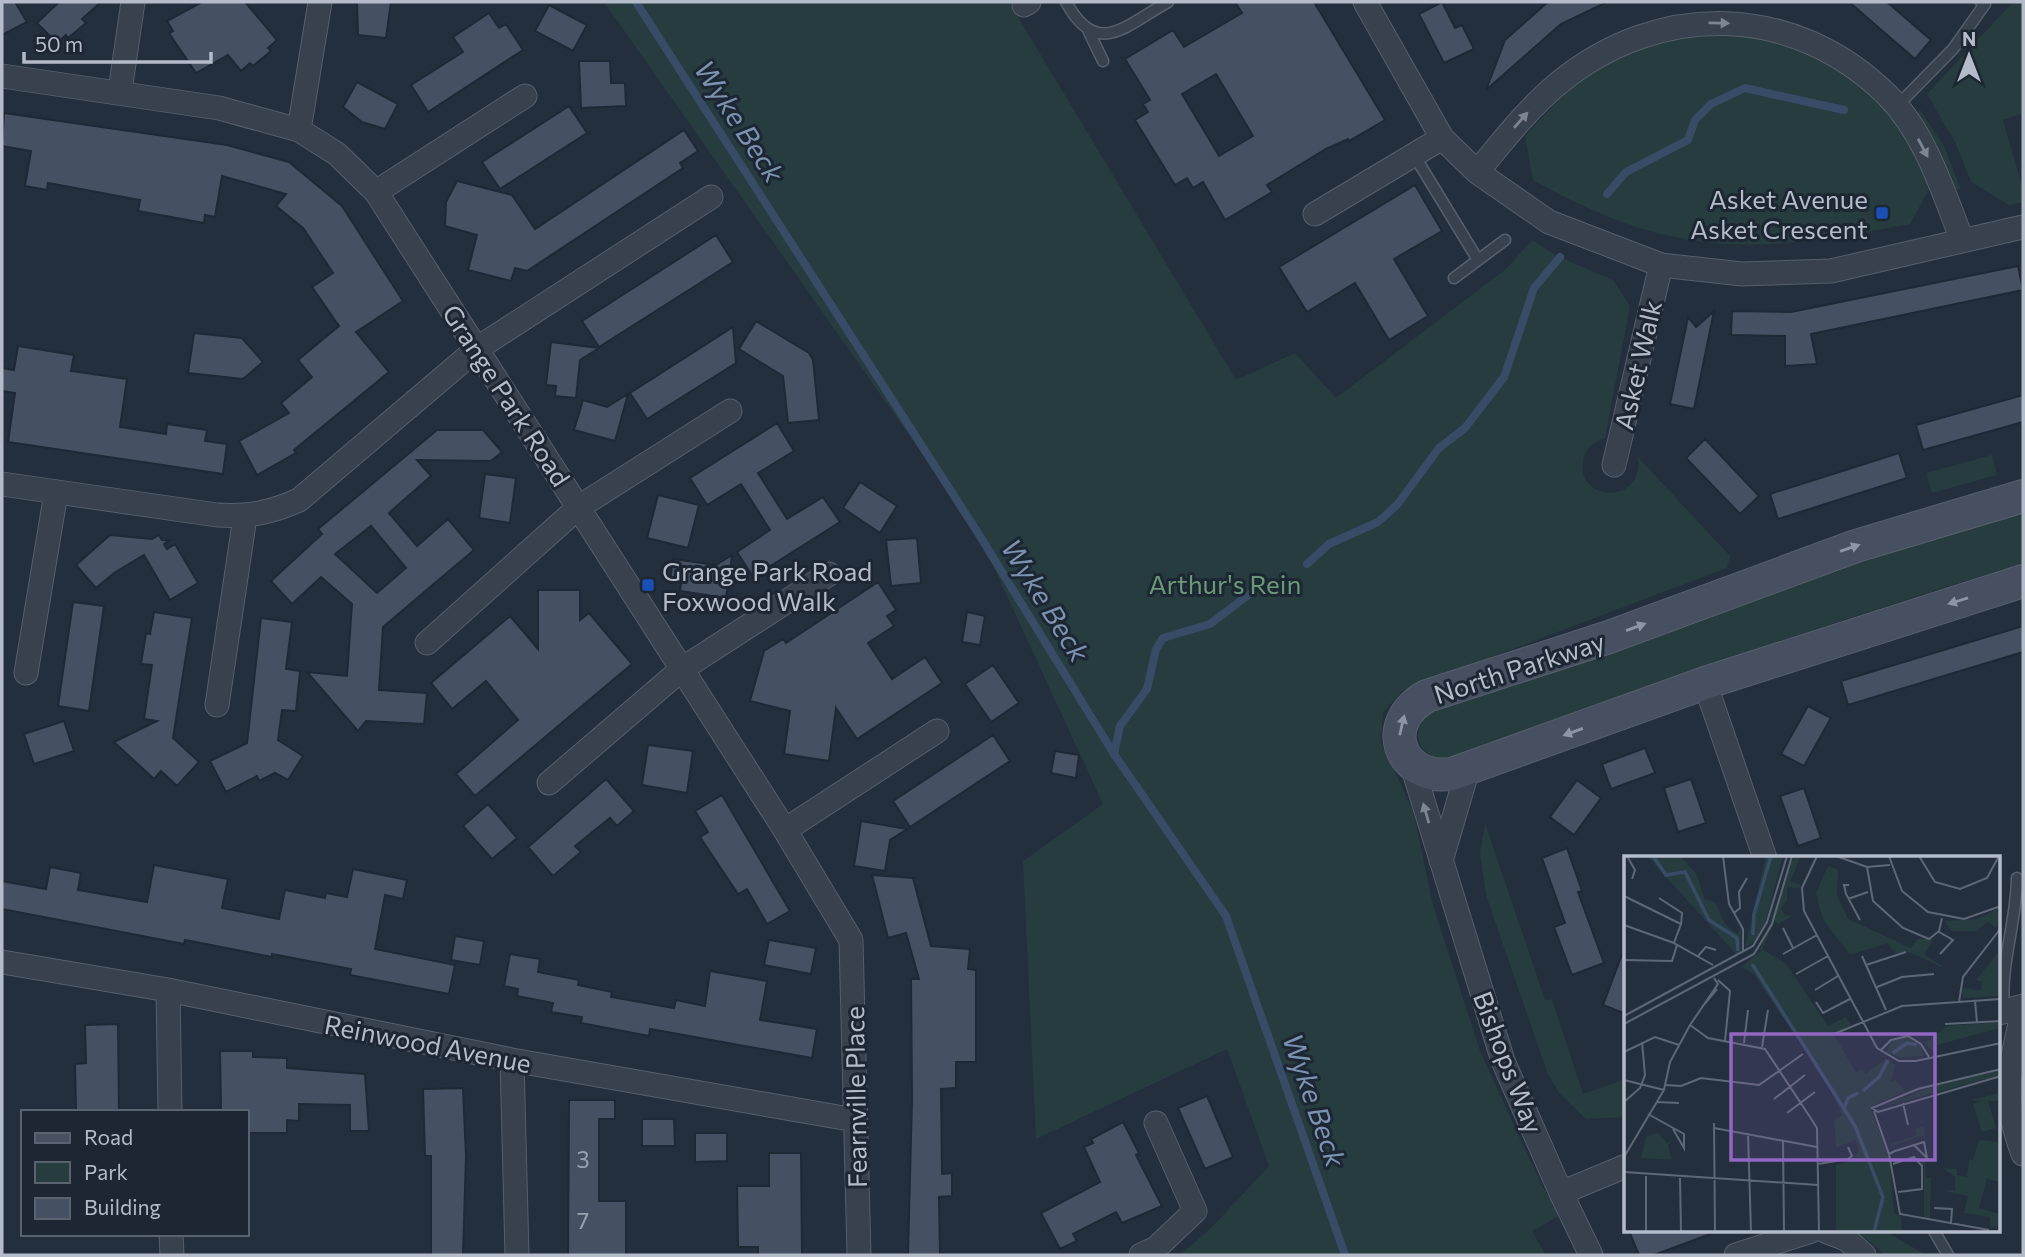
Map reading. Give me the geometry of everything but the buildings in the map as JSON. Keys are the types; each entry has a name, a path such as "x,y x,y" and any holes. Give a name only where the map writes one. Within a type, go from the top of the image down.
{"street":[{"path":"120,91 133,2"},
{"path":"299,130 320,2"},
{"path":"1365,2 1443,138 1477,172 1549,222 1661,265 1742,274 1831,271 2023,227"},
{"path":"1477,172 1535,104 1588,62 1630,41 1675,26 1716,22 1742,24 1793,35 1828,50 1860,72 1896,107 1935,172 1962,240"},
{"name":"Grange Park Road","path":"2,76 120,91 219,108 299,130 337,154 376,192 785,830 851,940"},
{"path":"376,192 525,96"},
{"path":"1315,214 1443,138"},
{"path":"2,484 245,517 273,512 299,500 478,348 711,197"},
{"name":"Asket Walk","path":"1614,465 1661,265"},
{"path":"427,643 579,507 730,411"},
{"path":"26,673 56,493"},
{"name":"North Parkway","path":"1412,765 1404,754 1400,726 1415,702 1427,696 1609,637 1856,546 2023,496"},
{"path":"216,705 245,517"},
{"path":"548,783 682,669 829,574"},
{"path":"1412,765 1438,776 1468,769 1705,683 2023,581"},
{"path":"1705,683 1764,856"},
{"path":"785,830 937,731"},
{"name":"Bishops Way","path":"1412,765 1503,1061 1591,1255"},
{"path":"1441,861 1468,769"},
{"name":"Fearnville Place","path":"851,940 859,1255"},
{"name":"Reinwood Avenue","path":"2,962 168,990 512,1060 855,1120"},
{"path":"168,990 170,1110"},
{"path":"2012,1010 2007,1090 2012,1124 2023,1154"},
{"path":"512,1060 517,1255"},
{"path":"1142,1255 1156,1248 1195,1210 1156,1123"},
{"path":"1561,1193 1624,1167"},
{"path":"1736,1255 1808,1232"},
{"path":"1828,1232 1846,1239 1864,1255"},
{"path":"171,1236 172,1255"}],"lane":[{"path":"1066,2 1079,25 1089,32 1103,61"},
{"path":"1089,32 1112,33 1168,2"},
{"path":"1896,107 1953,49 1985,4 1981,2"},
{"path":"1414,155 1478,260"},
{"path":"1454,278 1504,240"},
{"path":"2012,1010 2001,979 2016,915 2017,878"},
{"path":"1935,1232 1948,1255"}],"green space":[{"name":"Arthur's Rein","path":"604,2 1009,2 1236,380 1295,353 1336,398 1506,269 1532,240 1559,257 1613,280 1630,306 1605,438 1586,452 1583,461 1584,475 1589,485 1599,491 1621,491 1631,484 1637,473 1638,457 1730,556 1727,568 1402,691 1383,713 1381,742 1413,811 1433,905 1480,1051 1542,1186 1561,1215 1532,1231 1546,1255 1180,1255 1212,1227 1269,1166 1227,1049 1036,1139 1023,861 1103,804 978,533"},
{"path":"2013,2 2023,2 2023,113 2003,120 2023,189 2023,202 2009,205 1971,182 1956,144 1927,94"},
{"path":"1750,31 1796,44 1822,55 1857,80 1888,111 1913,147 1931,186 1910,224 1806,241 1717,243 1674,237 1630,225 1584,206 1533,180 1525,136 1574,83 1604,61 1677,35"},
{"path":"1920,110 1943,144 1961,189 1954,190 1936,145 1916,113"},
{"path":"1992,455 1997,475 1932,493 1926,473"},
{"path":"2023,510 2023,563 1733,657 1446,759 1428,754 1419,741 1420,725 1433,711 1835,567"},
{"path":"1485,823 1545,1000 1552,999 1583,1094 1624,1080 1624,1117 1586,1119 1559,1093 1547,1072 1486,895 1480,853"},
{"path":"1854,1232 1887,1232 1926,1255 1885,1255"}],"waterway":[{"name":"Wyke Beck","path":"636,2 978,533 1114,754 1226,916 1345,1255"},
{"path":"1607,194 1626,172 1688,140 1695,120 1711,104 1745,88 1844,110"},
{"path":"1307,564 1329,544 1378,522 1397,505 1439,448 1465,428 1504,377 1534,288 1560,257"},
{"path":"1114,754 1120,726 1147,689 1156,649 1163,638 1210,624 1259,587"}],"place":[{"name":"Asket Avenue Asket Crescent","path":"1882,213"},
{"name":"Grange Park Road Foxwood Walk","path":"648,585"}]}
